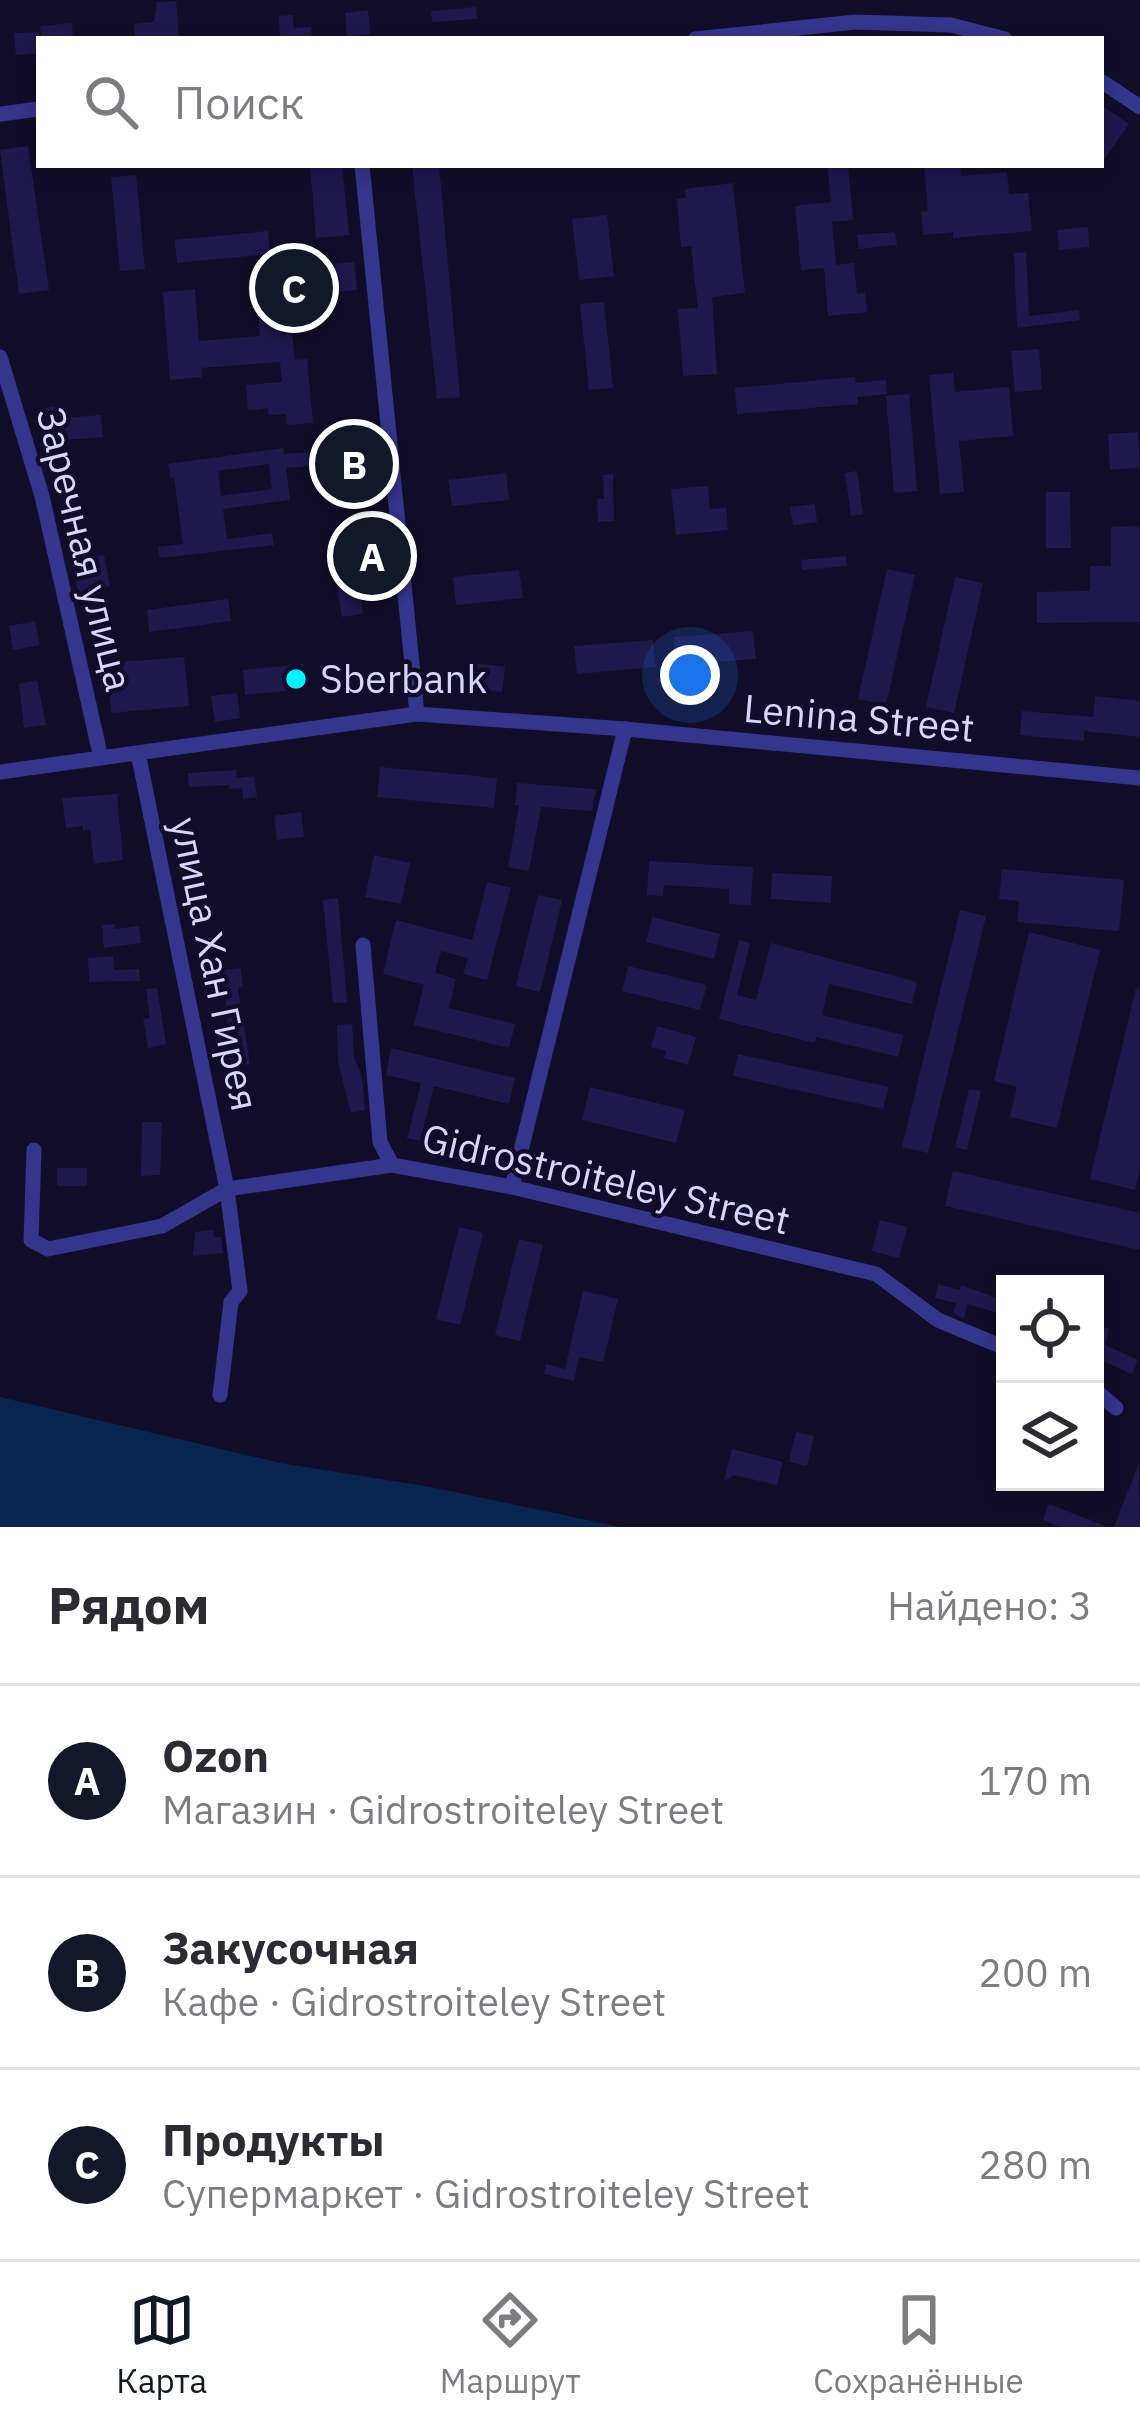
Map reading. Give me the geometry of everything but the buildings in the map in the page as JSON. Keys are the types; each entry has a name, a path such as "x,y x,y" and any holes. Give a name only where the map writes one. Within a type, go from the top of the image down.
{"street":[{"path":"723,36 855,22 951,26 993,36"},
{"path":"1104,83 1140,106"},
{"path":"0,113 36,109"},
{"path":"362,168 417,714"},
{"name":"Заречная улица","path":"0,357 42,496 100,758"},
{"name":"Lenina Street","path":"0,772 417,714 1140,778"},
{"path":"512,1186 625,729"},
{"name":"улица Хан Гирея","path":"138,753 227,1189 240,1291 231,1302 220,1395"},
{"name":"Gidrostroiteley Street","path":"363,945 380,1142 392,1165 512,1186 876,1274 938,1320 996,1344"},
{"path":"34,1150 31,1240 47,1250 162,1226 227,1189 392,1165"},
{"path":"1104,1398 1116,1408"}],"water":[{"path":"0,1397 280,1463 431,1487 620,1527 0,1527"}],"place":[{"name":"Продукты","path":"294,288"},
{"name":"Закусочная","path":"354,464"},
{"name":"Ozon","path":"372,556"},
{"name":"Sberbank","path":"296,679"}]}
